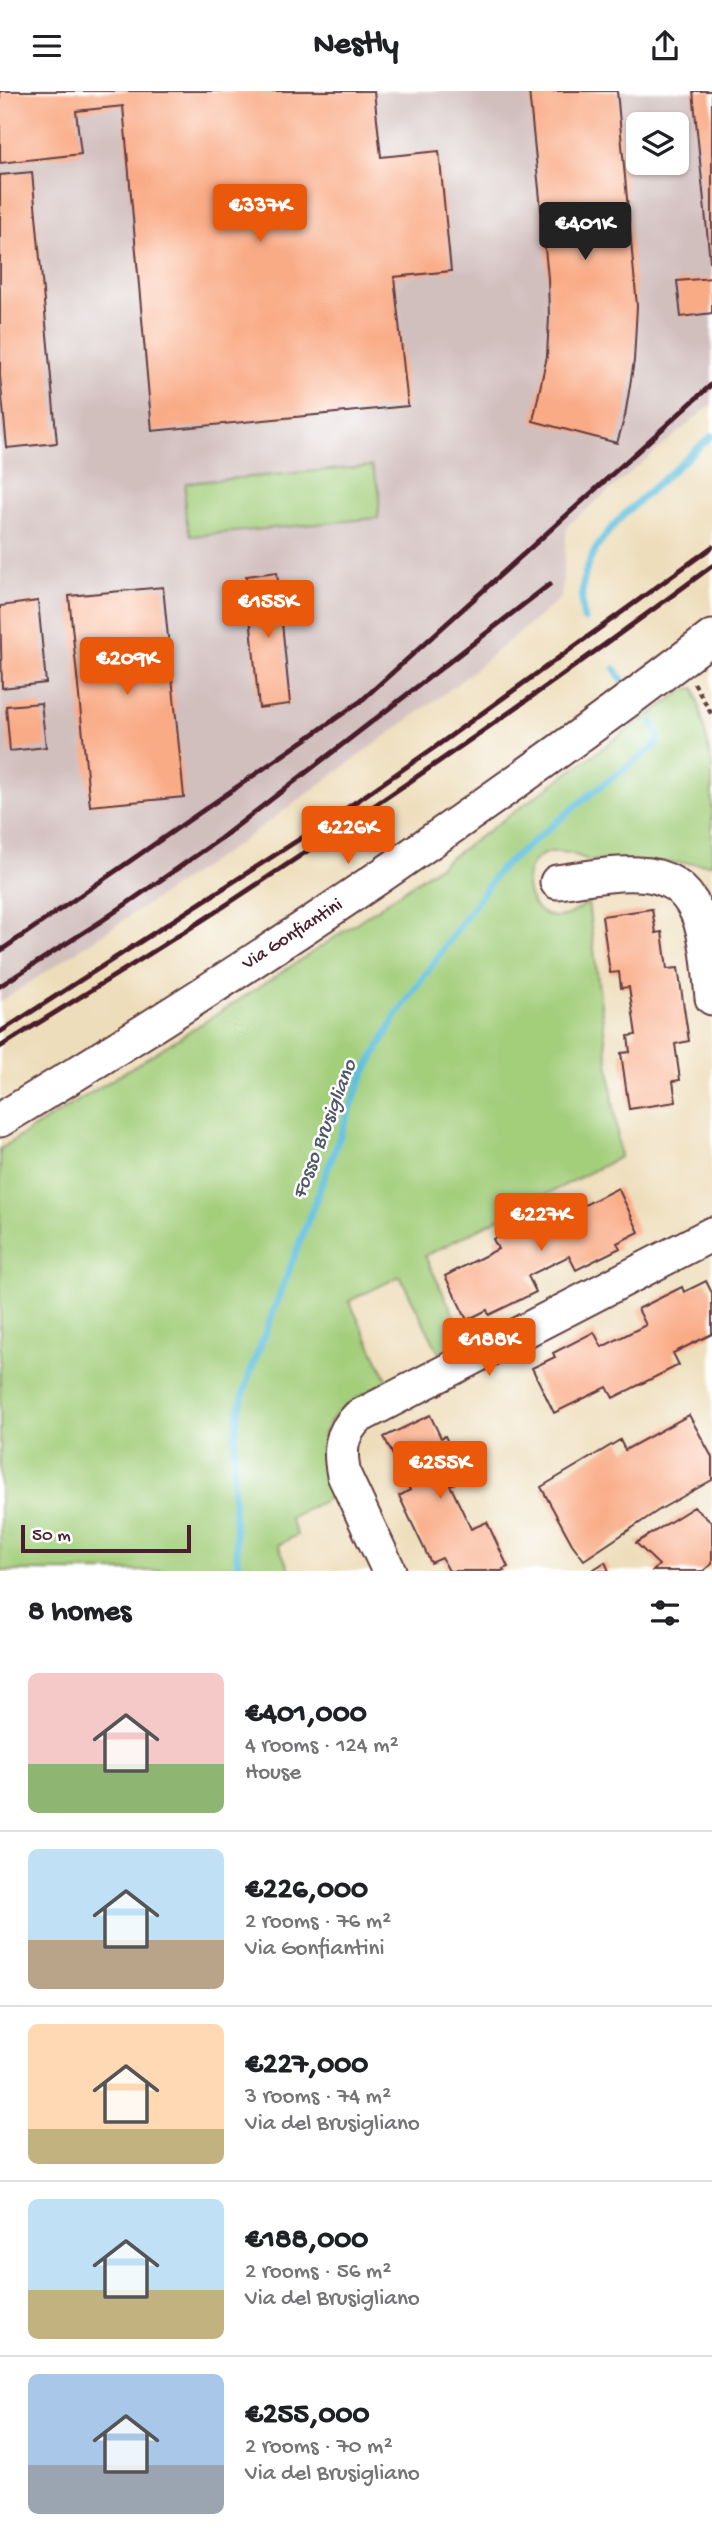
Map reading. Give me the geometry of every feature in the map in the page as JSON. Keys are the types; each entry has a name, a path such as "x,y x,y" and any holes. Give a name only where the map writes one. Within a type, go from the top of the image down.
{"street":[{"path":"710,639 712,673"},
{"name":"Via Gonfiantini","path":"0,1119 155,1024 352,896 530,771 710,639"},
{"path":"557,882 639,873 674,885 689,897 703,927 712,998"},
{"path":"389,1571 344,1475 341,1463 342,1440 351,1423 366,1412 432,1377 712,1234"}],"shaded area":[{"path":"0,91 712,91 712,404 567,526 561,598 457,684 241,842 0,1002"}],"green space":[{"path":"372,466 380,494 378,518 191,536 185,510 186,483"},
{"path":"695,688 712,764 712,864 588,860 558,852 539,857 529,870 527,887 533,904 546,915 564,916 588,902 620,1157 425,1256 467,1342 440,1355 400,1276 349,1301 388,1381 351,1402 329,1424 323,1438 322,1454 333,1496 289,1518 297,1535 278,1545 290,1571 0,1571 0,1149 207,1021 360,921 686,689"}],"building":[{"path":"0,91 374,91 381,157 439,151 451,271 394,277 408,406 152,431 123,106 76,111 81,154 0,163"},
{"path":"529,91 617,91 637,306 634,361 625,416 617,443 533,421 547,356 549,317 548,278"},
{"path":"693,91 712,91 712,261 710,261"},
{"path":"32,172 57,443 7,448 0,376 0,175"},
{"path":"712,278 712,313 681,317 677,281"},
{"path":"277,572 290,704 259,708 246,576"},
{"path":"163,587 184,797 90,806 69,596"},
{"path":"38,601 46,683 2,688 0,606"},
{"path":"41,703 46,747 10,751 6,706"},
{"path":"652,909 656,933 662,932 667,969 678,968 689,1041 675,1044 680,1080 673,1081 676,1102 629,1109 621,1053 630,1052 628,1036 636,1035 629,987 621,988 619,972 610,973 602,916"},
{"path":"618,1188 639,1232 617,1243 620,1248 576,1270 569,1256 528,1276 536,1292 489,1315 487,1310 467,1320 445,1276 498,1249 493,1239 560,1205 565,1215"},
{"path":"706,1281 712,1293 712,1334 673,1353 679,1365 613,1398 607,1387 554,1413 532,1368 555,1357 553,1353 594,1332 602,1347 646,1325 638,1309 682,1287 684,1292"},
{"path":"430,1415 441,1438 445,1436 465,1478 450,1485 471,1529 487,1522 508,1567 503,1569 504,1571 449,1571 442,1558 431,1563 399,1496 410,1490 384,1437"},
{"path":"689,1415 712,1457 712,1480 659,1510 584,1560 572,1544 541,1487 620,1440 625,1450"},
{"path":"694,1507 712,1523 712,1564 703,1571 653,1571 659,1565 636,1543"},
{"path":"605,1562 609,1571 591,1571"}],"waterway":[{"name":"Fosso Brusigliano","path":"584,619 584,578 599,544 624,515 712,436"},
{"name":"Fosso Brusigliano","path":"615,669 623,681"},
{"name":"Fosso Brusigliano","path":"238,1571 233,1473 239,1410 250,1373 362,1078 396,1016 499,870 594,791 653,748 659,738 652,722"}],"railway":[{"path":"0,951 361,701 712,384"},
{"path":"0,1032 334,817 712,547"},
{"path":"0,1047 209,916 358,817 712,566"},
{"path":"0,986 103,920 220,839 550,584"}]}
